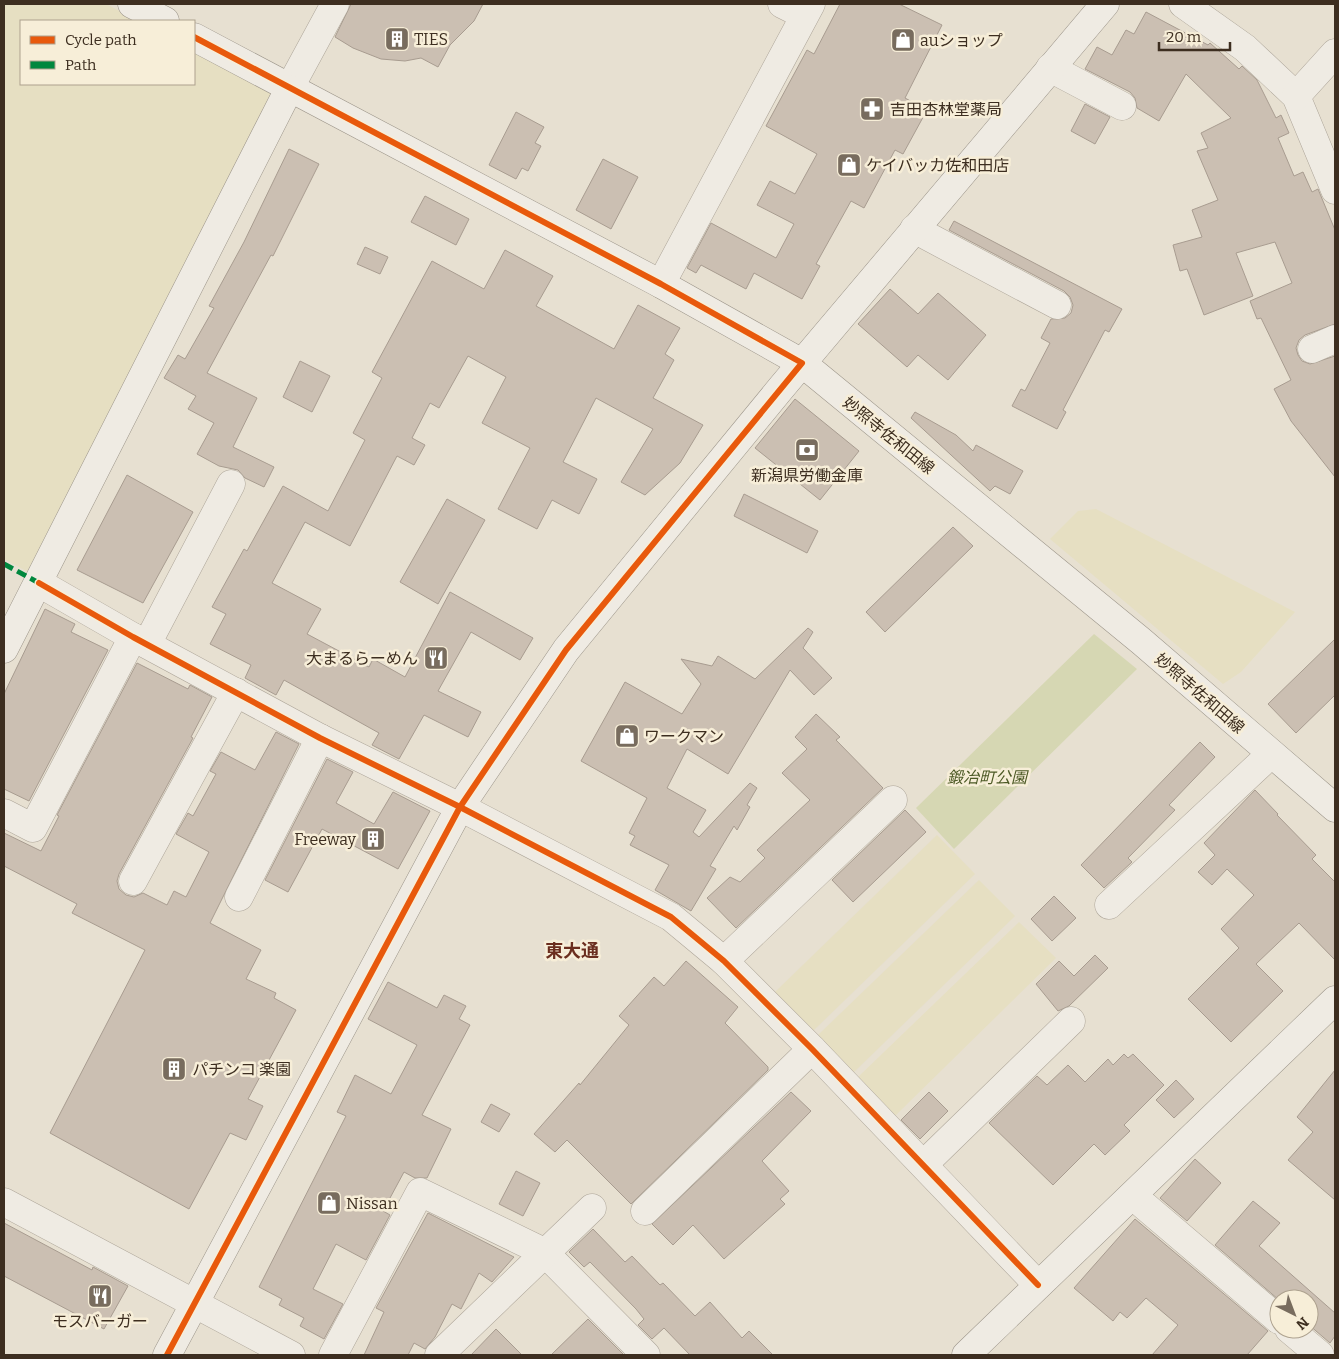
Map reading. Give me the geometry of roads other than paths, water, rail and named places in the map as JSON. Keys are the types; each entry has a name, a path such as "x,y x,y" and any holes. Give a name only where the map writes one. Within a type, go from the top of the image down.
{"street":[{"path":"132,4 163,20"},
{"path":"4,649 289,88 334,4"},
{"path":"167,1355 460,807 566,650 802,363 1105,4"},
{"path":"1183,4 1245,48 1320,76 1335,190"},
{"path":"661,284 799,8"},
{"name":"妙照寺佐和田線","path":"195,38 661,284 802,363 1141,641 1335,808"},
{"path":"1050,68 1122,106"},
{"path":"914,229 1057,305"},
{"path":"4,813 33,828 231,484"},
{"path":"39,583 320,738 460,807 671,917 724,961 812,1049 1038,1285"},
{"path":"132,881 236,692"},
{"path":"239,897 320,738"},
{"path":"1109,905 1271,754"},
{"path":"724,961 893,800"},
{"path":"966,1355 1335,1000"},
{"path":"924,1164 1071,1021"},
{"path":"645,1211 812,1049"},
{"path":"333,1355 420,1192 544,1252 646,1355"},
{"path":"1133,1196 1269,1312"},
{"path":"4,1202 291,1355"},
{"path":"439,1355 544,1252 592,1208"},
{"path":"1301,1339 1320,1355"}],"place":[{"name":"TIES","path":"397,39"},
{"name":"auショップ","path":"903,40"},
{"name":"吉田杏林堂薬局","path":"872,109"},
{"name":"ケイバッカ佐和田店","path":"849,165"},
{"name":"新潟県労働金庫","path":"807,450"},
{"name":"大まるらーめん","path":"436,658"},
{"name":"ワークマン","path":"627,736"},
{"name":"Freeway","path":"373,839"},
{"name":"パチンコ 楽園","path":"174,1069"},
{"name":"Nissan","path":"329,1203"},
{"name":"モスバーガー","path":"100,1296"}],"district":[{"name":"東大通","path":"572,951"}],"park label":[{"name":"鍛冶町公園","path":"987,777"}]}
